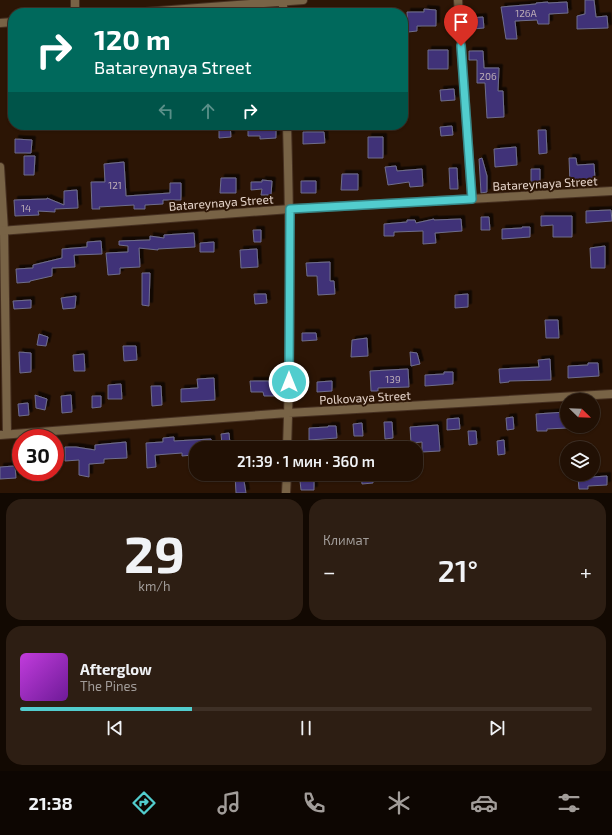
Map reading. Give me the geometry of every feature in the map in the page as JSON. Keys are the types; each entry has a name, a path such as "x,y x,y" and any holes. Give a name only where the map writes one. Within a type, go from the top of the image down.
{"street":[{"path":"174,8 216,3 303,0"},
{"path":"458,0 472,199"},
{"path":"287,130 290,209 287,441"},
{"path":"0,167 2,231 3,434"},
{"name":"Batareynaya Street","path":"2,231 290,209 612,191"},
{"name":"Polkovaya Street","path":"3,434 288,413 612,394"},
{"path":"286,493 287,481"}],"building":[{"path":"585,0 594,0 596,17 607,16 608,28 577,29 577,16 585,14"},
{"path":"548,2 567,2 568,13 549,14 549,24 538,24 537,20 515,21 517,39 506,39 501,7"},
{"path":"424,9 436,10 436,26 417,26 417,31 408,32 408,12 424,12"},
{"path":"483,17 484,28 472,29 471,18"},
{"path":"428,50 448,50 448,69 428,69"},
{"path":"469,51 483,51 484,68 499,68 498,91 503,91 504,117 487,118 485,83 477,83 477,60 469,60"},
{"path":"454,89 455,100 441,101 440,90"},
{"path":"452,126 453,135 441,136 440,127"},
{"path":"219,130 230,130 231,137 219,138"},
{"path":"248,130 276,130 276,138 260,139 260,136 248,136"},
{"path":"538,130 546,130 547,153 539,154"},
{"path":"303,132 324,132 325,143 303,144"},
{"path":"368,137 383,137 383,158 368,158"},
{"path":"15,139 32,140 31,153 15,153"},
{"path":"516,147 517,165 495,167 494,149"},
{"path":"24,156 35,156 34,175 24,175"},
{"path":"482,158 487,176 487,192 481,193 479,159"},
{"path":"569,158 576,158 577,165 594,164 595,179 570,183"},
{"path":"124,162 126,196 170,193 170,183 181,183 181,200 163,200 163,204 145,205 145,209 134,209 134,205 99,207 100,209 92,209 91,182 105,182 104,164"},
{"path":"396,166 397,171 422,169 423,186 410,187 409,182 388,185 385,167"},
{"path":"449,168 457,168 458,189 450,189"},
{"path":"531,169 540,169 540,182 531,182"},
{"path":"342,174 358,174 358,190 341,190"},
{"path":"221,178 236,178 236,193 220,193"},
{"path":"262,180 272,181 271,195 261,195 262,189 251,190 251,182 262,182"},
{"path":"301,181 316,181 316,193 301,193"},
{"path":"77,190 78,208 55,209 55,212 38,211 39,215 15,216 14,200 47,198 64,205 64,191"},
{"path":"611,210 612,221 586,223 586,211"},
{"path":"541,216 572,216 572,237 553,237 553,225 541,226"},
{"path":"481,217 489,217 490,230 481,230"},
{"path":"434,219 461,219 462,231 435,233 436,243 423,244 423,231 394,232 394,236 384,236 384,224 407,222 407,220 415,220 416,223"},
{"path":"530,227 530,237 502,239 502,229"},
{"path":"253,230 261,230 261,242 254,242"},
{"path":"194,233 195,247 158,250 139,248 140,267 120,268 120,274 108,275 106,253 128,252 128,246 119,245 119,241 150,240 150,236 164,238 164,235"},
{"path":"101,241 102,254 74,255 75,267 52,268 52,276 30,282 17,283 16,269 33,268 33,265 62,258 62,249 87,247 87,242"},
{"path":"214,242 214,252 200,252 200,243"},
{"path":"605,246 605,268 591,268 590,248"},
{"path":"257,249 258,267 241,268 240,250"},
{"path":"330,262 330,281 334,281 335,294 318,295 317,276 307,276 306,263"},
{"path":"142,273 150,273 149,306 142,305"},
{"path":"254,294 266,294 267,303 255,304"},
{"path":"468,294 468,307 455,308 455,295"},
{"path":"76,296 75,308 63,309 61,298"},
{"path":"31,300 31,308 14,309 13,301"},
{"path":"545,320 558,320 559,338 546,338"},
{"path":"302,333 316,333 317,340 302,341"},
{"path":"39,334 48,337 46,346 37,345"},
{"path":"367,338 368,356 351,357 352,340"},
{"path":"123,346 136,346 137,360 124,361"},
{"path":"19,352 31,353 31,372 20,373"},
{"path":"410,352 417,353 420,364 411,366"},
{"path":"84,354 85,371 74,371 73,355"},
{"path":"550,359 551,380 509,381 500,383 499,369 539,367 538,360"},
{"path":"588,363 598,363 599,376 568,378 568,366 588,365"},
{"path":"408,369 409,387 378,388 378,391 371,391 370,371"},
{"path":"444,372 453,372 453,384 425,386 425,375 444,374"},
{"path":"214,378 215,400 181,402 181,389 198,388 197,379"},
{"path":"250,381 274,381 274,396 264,396 263,392 251,392"},
{"path":"332,381 332,391 317,392 317,382"},
{"path":"121,384 122,399 108,399 108,385"},
{"path":"151,386 161,386 162,405 152,406"},
{"path":"35,395 47,399 45,410 36,408"},
{"path":"71,395 72,412 62,413 61,396"},
{"path":"92,396 101,396 101,407 92,408"},
{"path":"28,403 29,415 19,416 18,404"},
{"path":"560,412 560,428 537,431 536,414"},
{"path":"513,417 514,429 507,430 506,418"},
{"path":"459,418 460,429 447,430 447,419"},
{"path":"384,422 392,422 393,438 385,439"},
{"path":"362,423 363,436 354,436 353,424"},
{"path":"438,425 440,451 423,452 423,441 411,441 410,427"},
{"path":"336,426 337,438 309,440 309,428"},
{"path":"468,431 476,431 477,444 469,445"},
{"path":"229,433 230,441 222,441 221,434"},
{"path":"174,437 174,441 211,439 211,441 189,441 189,455 182,456 182,453 155,455 156,467 147,468 146,443 163,442 163,438"},
{"path":"504,440 505,454 498,455 497,441"},
{"path":"126,442 127,458 104,459 104,463 89,464 89,477 79,475 79,460 65,461 65,447 95,450 95,445"},
{"path":"12,466 12,478 0,479 0,467"},
{"path":"600,476 607,476 607,485 588,486 588,489 579,489 578,481 600,481"},
{"path":"235,481 244,481 246,493 236,493"},
{"path":"300,481 314,481 314,490 301,490"},
{"path":"362,481 373,481 373,483 362,484"}],"route":[{"path":"289,382 290,209 472,199 461,46"}]}
